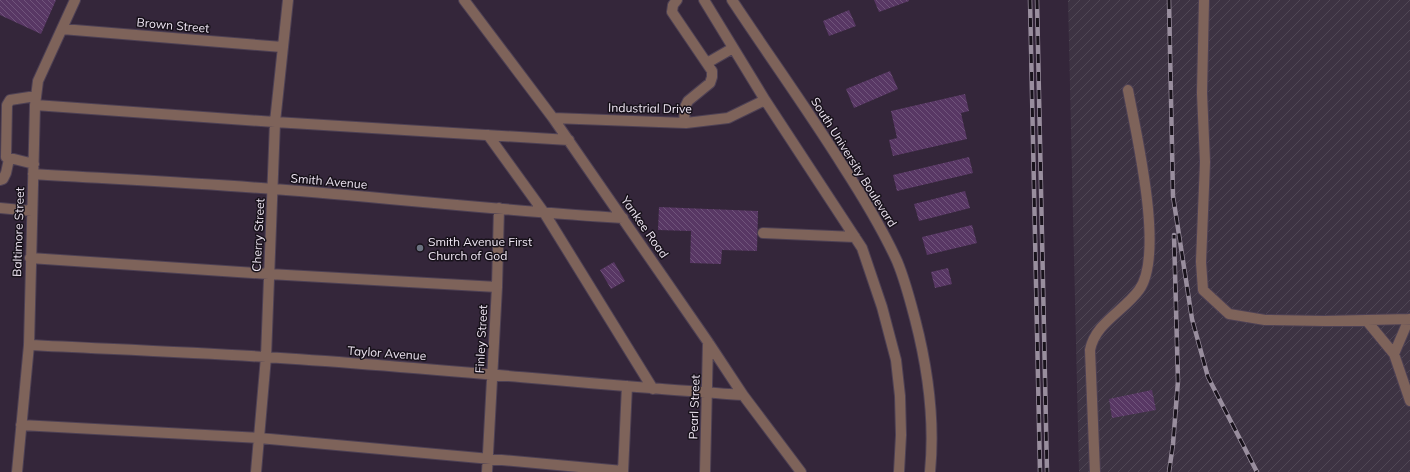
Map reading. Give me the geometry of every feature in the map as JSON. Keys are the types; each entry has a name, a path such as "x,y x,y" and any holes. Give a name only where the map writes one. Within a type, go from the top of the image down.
{"street":[{"name":"Baltimore Street","path":"17,472 28,345 35,101 38,81 75,0"},
{"name":"Cherry Street","path":"256,472 266,357 276,122 282,47 288,0"},
{"name":"Yankee Road","path":"464,0 554,118 743,395 800,472"},
{"path":"677,0 673,5 672,12 712,71 712,80 688,102 685,107 684,123"},
{"path":"704,0 765,100 862,248 882,307 896,360 900,396 901,435 899,472"},
{"name":"South University Boulevard","path":"732,0 862,196 897,262 910,297 924,362 930,399 930,472"},
{"path":"1204,0 1202,93 1205,162 1201,262 1203,290 1229,314 1264,320 1410,319 1394,354"},
{"name":"Brown Street","path":"62,29 282,47"},
{"path":"707,63 733,48"},
{"path":"1095,472 1090,350 1092,340 1098,330 1139,290 1144,280 1149,255 1149,221 1141,161 1128,90"},
{"path":"0,180 3,179 6,173 9,159 6,157 6,154 7,105 10,100 276,122 569,140"},
{"name":"Industrial Drive","path":"554,118 684,123 728,118 765,100"},
{"path":"488,135 545,214 654,389"},
{"name":"Smith Avenue","path":"9,159 33,169 499,208 545,214 623,218"},
{"path":"0,208 32,211"},
{"name":"Finley Street","path":"487,472 497,287 499,208"},
{"path":"763,233 855,237"},
{"path":"30,258 497,287"},
{"path":"1366,320 1394,354 1410,401"},
{"name":"Pearl Street","path":"704,472 708,342"},
{"name":"Taylor Avenue","path":"28,345 266,357 743,395"},
{"path":"21,425 259,438 488,457 623,471 627,386"}],"shaded area":[{"path":"1068,0 1410,0 1410,472 1079,472"}],"building":[{"path":"0,0 56,0 41,34 0,15"},
{"path":"874,0 909,0 909,1 879,12"},
{"path":"849,10 856,26 829,36 823,21"},
{"path":"890,71 898,89 854,108 846,89"},
{"path":"965,94 969,111 961,113 967,139 893,156 889,140 897,138 891,111"},
{"path":"969,157 973,173 897,191 893,175"},
{"path":"965,191 970,208 919,221 914,204"},
{"path":"659,207 758,211 757,251 722,250 721,264 690,263 691,231 658,230"},
{"path":"972,225 977,243 927,255 922,237"},
{"path":"614,262 625,281 611,289 600,270"},
{"path":"948,268 952,284 935,288 931,272"},
{"path":"1152,390 1156,410 1112,418 1109,399"}],"railway":[{"path":"1030,0 1040,472"},
{"path":"1037,0 1047,472"},
{"path":"1169,0 1173,196 1192,319 1208,377 1257,472"},
{"path":"1169,472 1173,444 1178,381 1174,235"}],"place":[{"name":"Smith Avenue First Church of God","path":"420,248"}]}
